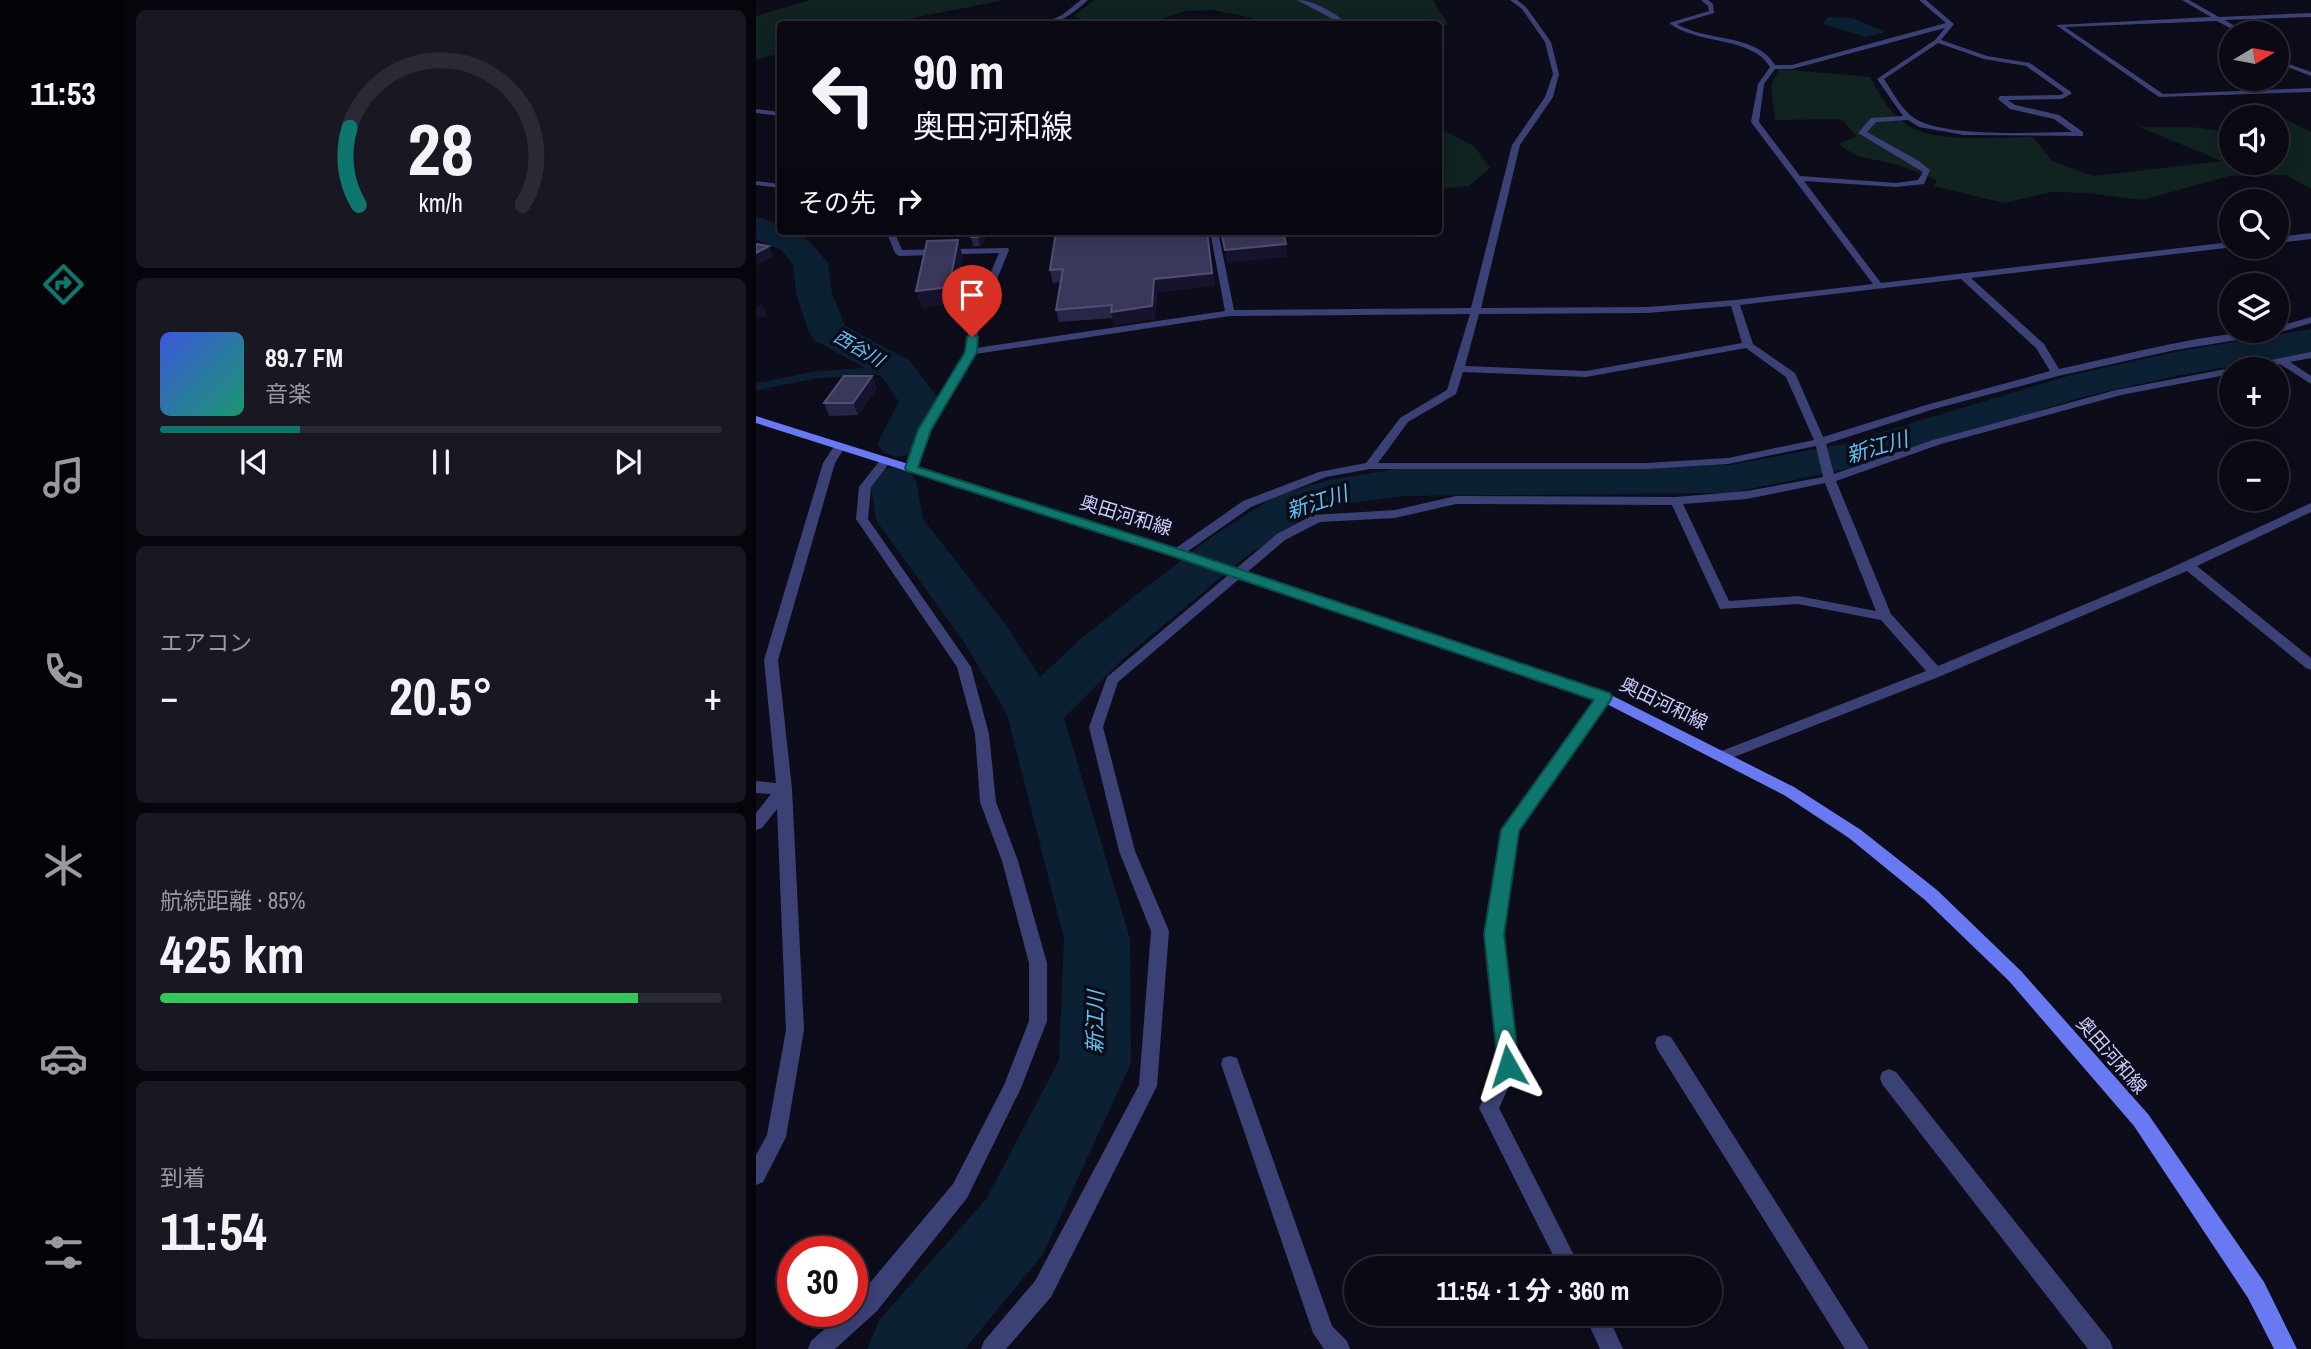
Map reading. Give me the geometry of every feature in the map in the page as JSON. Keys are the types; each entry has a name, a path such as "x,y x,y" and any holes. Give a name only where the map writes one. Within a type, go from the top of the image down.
{"main road":[{"name":"奥田河和線","path":"756,419 1177,553 1604,697 1789,791 1855,834 1931,895 2015,976 2141,1120 2256,1290 2286,1349"}],"street":[{"path":"1052,21 1064,16 1085,0"},
{"path":"1300,0 1341,21"},
{"path":"1370,466 1404,420 1452,391 1475,312 1516,145 1549,97 1556,74 1548,42 1524,8 1513,0"},
{"path":"1704,0 1711,5 1712,12 1672,23 1704,37 1742,45 1765,54 1773,67"},
{"path":"1922,0 1951,24"},
{"path":"2185,0 2222,21"},
{"path":"2311,15 2059,25 2161,96 2311,90"},
{"path":"1773,67 1792,66 1951,24"},
{"path":"1937,41 1986,58 2028,64 2068,93 2062,97 2000,98 2013,107 2056,117 2080,134 1952,132 1929,129 1910,118 1880,79 1937,41 1951,24"},
{"path":"2289,66 2311,74"},
{"path":"1773,67 1761,84 1755,122 1878,285"},
{"path":"756,111 777,114"},
{"path":"1797,178 1896,185 1921,182 1927,172 1916,163 1862,134 1874,120 1910,118"},
{"path":"756,183 777,186"},
{"path":"892,235 899,253 1004,250 974,323 971,352 925,430 911,468"},
{"path":"1215,235 1230,313"},
{"path":"2289,239 2311,236"},
{"path":"971,352 1230,313 1648,310 1735,303 2219,246"},
{"path":"1964,277 2040,346 2056,373"},
{"path":"1735,303 1748,345 1791,375 1821,445 1829,479 1885,616 1936,673"},
{"path":"2289,327 2311,320"},
{"path":"1177,553 1247,504 1323,474 1370,466 1647,466 1728,461 1821,445 1930,407 2056,373 2219,340"},
{"path":"1459,369 1586,374 1748,345"},
{"path":"2289,359 2311,355"},
{"path":"2289,366 2311,381"},
{"path":"992,1349 1043,1289 1148,1086 1160,931 1127,851 1096,727 1112,680 1281,537 1317,518 1395,514 1456,500 1676,501 1747,495 1829,479 1937,442 2120,392 2219,373"},
{"path":"756,1175 776,1136 795,1030 784,789 771,660 829,463 839,447"},
{"path":"819,1349 869,1303 960,1191 1012,1088 1038,1021 1038,963 1010,861 988,802 982,734 964,667 862,519 865,487 885,461"},
{"path":"1676,501 1725,606 1785,600 1810,601 1872,616 1885,616"},
{"path":"1724,756 1936,673 2188,565 2311,507"},
{"path":"2188,565 2311,665"},
{"path":"1564,1256 1489,1108 1508,1066 1494,934 1510,830 1604,697"},
{"path":"756,787 784,789"},
{"path":"756,824 784,789"},
{"path":"1664,1043 1858,1349"},
{"path":"1230,1064 1324,1333 1339,1349"},
{"path":"1889,1078 2102,1349"},
{"path":"1601,1326 1612,1349"}],"green space":[{"path":"811,0 1004,0 898,21 777,21 777,54 756,60 756,16"},
{"path":"1094,0 1433,0 1448,24 1442,27 1442,21 1258,21 1214,10 1185,11 1149,21 1086,21 1074,16"},
{"path":"1779,69 1870,77 1895,115 1919,131 1968,138 2033,137 2052,161 2093,176 2219,161 2219,175 2286,175 2229,176 2142,200 2088,193 2052,192 2004,203 1934,186 1937,180 1899,165 1857,156 1838,144 1857,136 1841,119 1775,120 1771,86"},
{"path":"2289,121 2311,132 2311,189 2286,175 2289,175"},
{"path":"2139,127 2191,127 2219,130 2219,160"},
{"path":"1442,130 1474,146 1490,168 1469,186 1442,189"}],"water":[{"path":"1828,17 1852,18 1886,32 1866,37 1823,24"}],"building":[{"path":"1055,235 1207,235 1212,273 1154,279 1152,306 1111,312 1112,305 1056,310 1063,269 1050,270"},
{"path":"1222,235 1284,235 1286,244 1225,250"},
{"path":"958,240 949,287 916,291 927,241"},
{"path":"756,244 769,246 756,253"},
{"path":"844,376 872,376 853,403 824,403"}],"waterway":[{"name":"西谷川","path":"756,226 793,243 810,263 814,293 828,332 896,369 920,402 899,444"},
{"name":"新江川","path":"1035,714 1104,647 1227,548 1291,506 1345,490 1403,482 1730,479 1851,456 2071,387 2180,363 2311,341"},
{"path":"756,387 815,375 896,369"},
{"name":"西谷川","path":"893,481 900,520 986,636 1035,714"},
{"name":"新江川","path":"910,1349 1015,1226 1095,1063 1097,939 1035,714"}],"route":[{"path":"972,337 971,352 925,430 911,468 1177,553 1604,697 1510,830 1494,934 1508,1066"}]}
